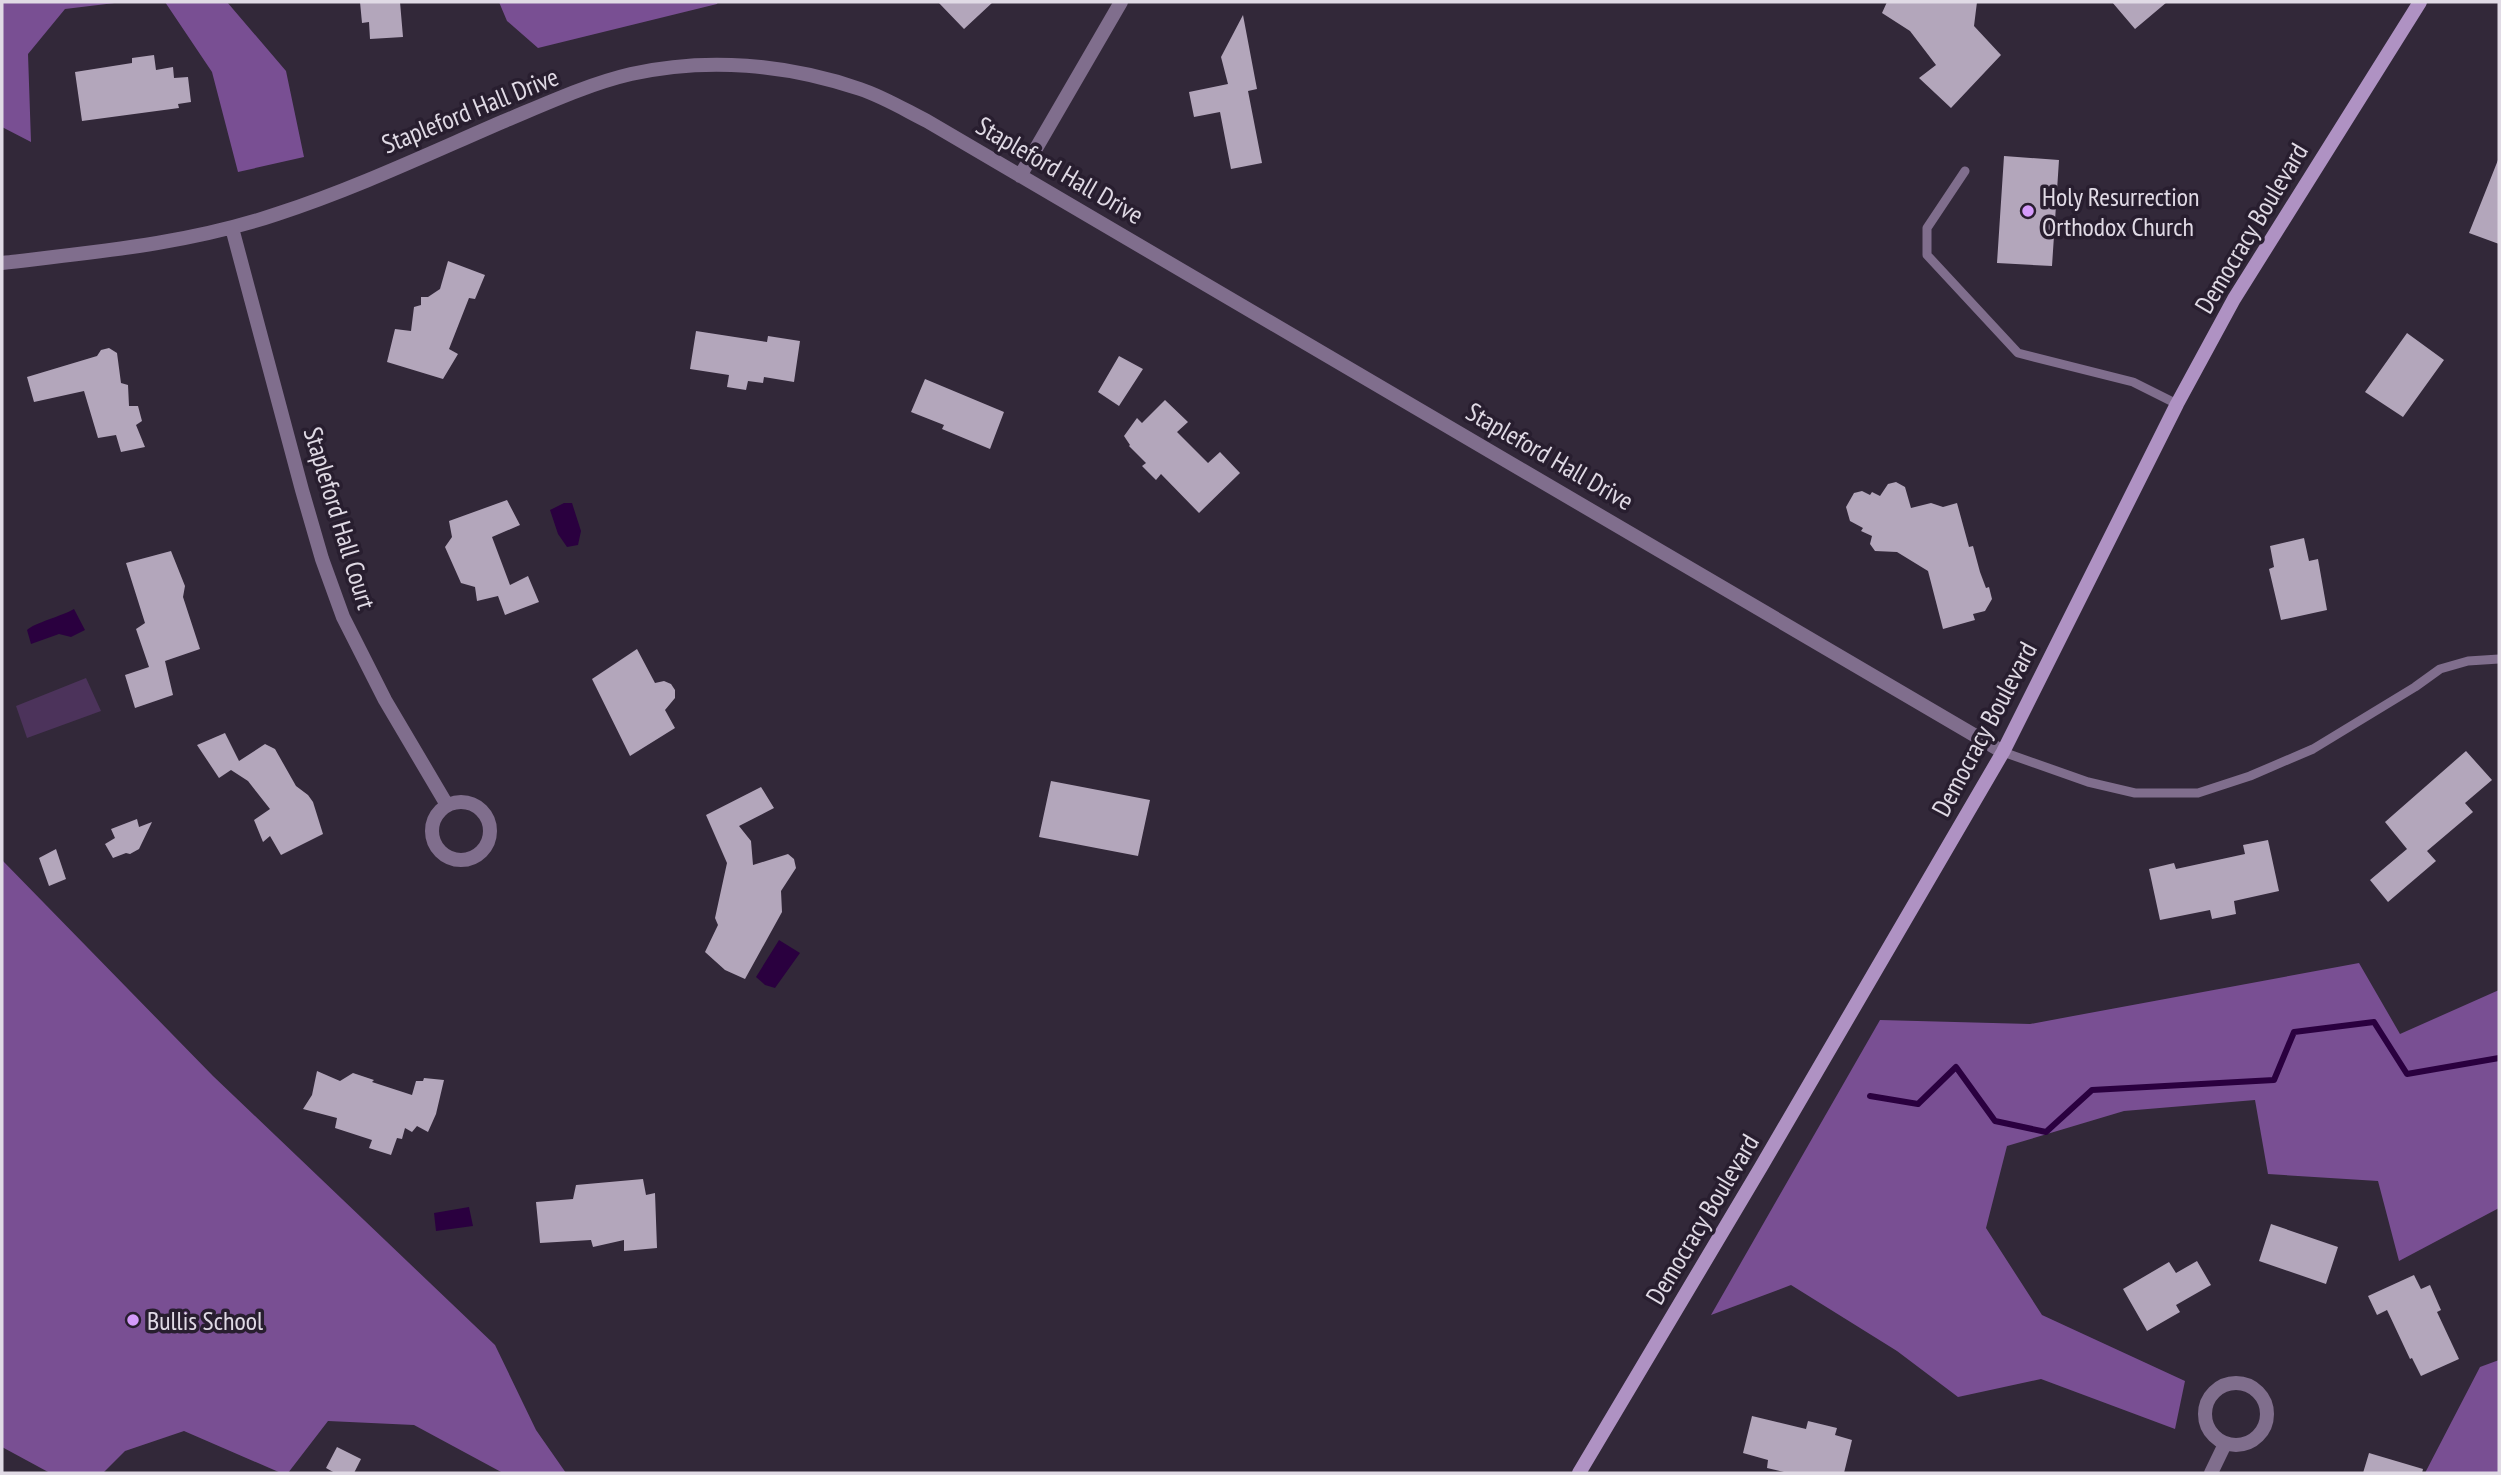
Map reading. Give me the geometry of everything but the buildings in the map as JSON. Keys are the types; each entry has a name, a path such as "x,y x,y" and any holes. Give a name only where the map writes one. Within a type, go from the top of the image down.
{"main road":[{"name":"Democracy Boulevard","path":"1580,1473 2003,752 2177,404 2234,299 2420,2"}],"street":[{"path":"1020,176 1121,2"},
{"name":"Stapleford Hall Drive","path":"2,263 125,248 232,228 346,189 550,102 630,75 685,66 739,65 800,72 861,89 927,121 2003,752"},
{"name":"Stapleford Hall Court","path":"232,228 302,490 322,559 343,617 380,691 447,805"},
{"path":"456,802 474,804 487,816 490,834 488,843 479,856 458,860 442,852 436,845 432,827 435,818 447,805 456,802"},
{"path":"2245,1384 2255,1389 2267,1408 2264,1430 2247,1444 2225,1444 2215,1438 2208,1428 2206,1404 2222,1386 2245,1384"},
{"path":"2211,1473 2225,1444"}],"lane":[{"path":"1965,172 1927,228 1927,255 1933,262 2018,353 2133,383 2177,404"},
{"path":"2003,752 2088,782 2135,793 2198,793 2250,776 2313,749 2440,669 2468,661 2499,659"}],"shaded area":[{"path":"2,2 123,2 65,9 28,54 31,142 2,127"},
{"path":"165,2 227,2 286,71 304,157 238,172 212,72"},
{"path":"499,2 718,2 538,48 507,21"},
{"path":"564,503 572,503 581,531 578,545 567,547 558,534 550,510"},
{"path":"74,609 85,630 71,637 59,634 31,644 27,630"},
{"path":"86,678 101,711 27,738 16,706"},
{"path":"2,860 213,1076 495,1345 536,1430 566,1473 503,1473 414,1425 328,1421 288,1473 281,1473 184,1431 125,1451 103,1473 50,1473 2,1447"},
{"path":"779,940 800,953 775,988 765,985 756,977"},
{"path":"2359,963 2400,1034 2499,990 2499,1208 2399,1261 2378,1181 2268,1174 2255,1100 2124,1111 2007,1146 1986,1228 2042,1315 2185,1381 2175,1429 2041,1379 1958,1397 1897,1351 1791,1285 1711,1315 1880,1020 2030,1024"},
{"path":"469,1207 473,1226 436,1231 434,1213"},
{"path":"2499,1360 2499,1473 2425,1473 2480,1367"}],"waterway":[{"path":"1870,1096 1918,1104 1956,1067 1995,1121 2046,1132 2092,1090 2274,1080 2294,1032 2374,1022 2407,1074 2499,1058"}],"place":[{"name":"Holy Resurrection Orthodox Church","path":"2028,211"},
{"name":"Bullis School","path":"133,1320"}]}
